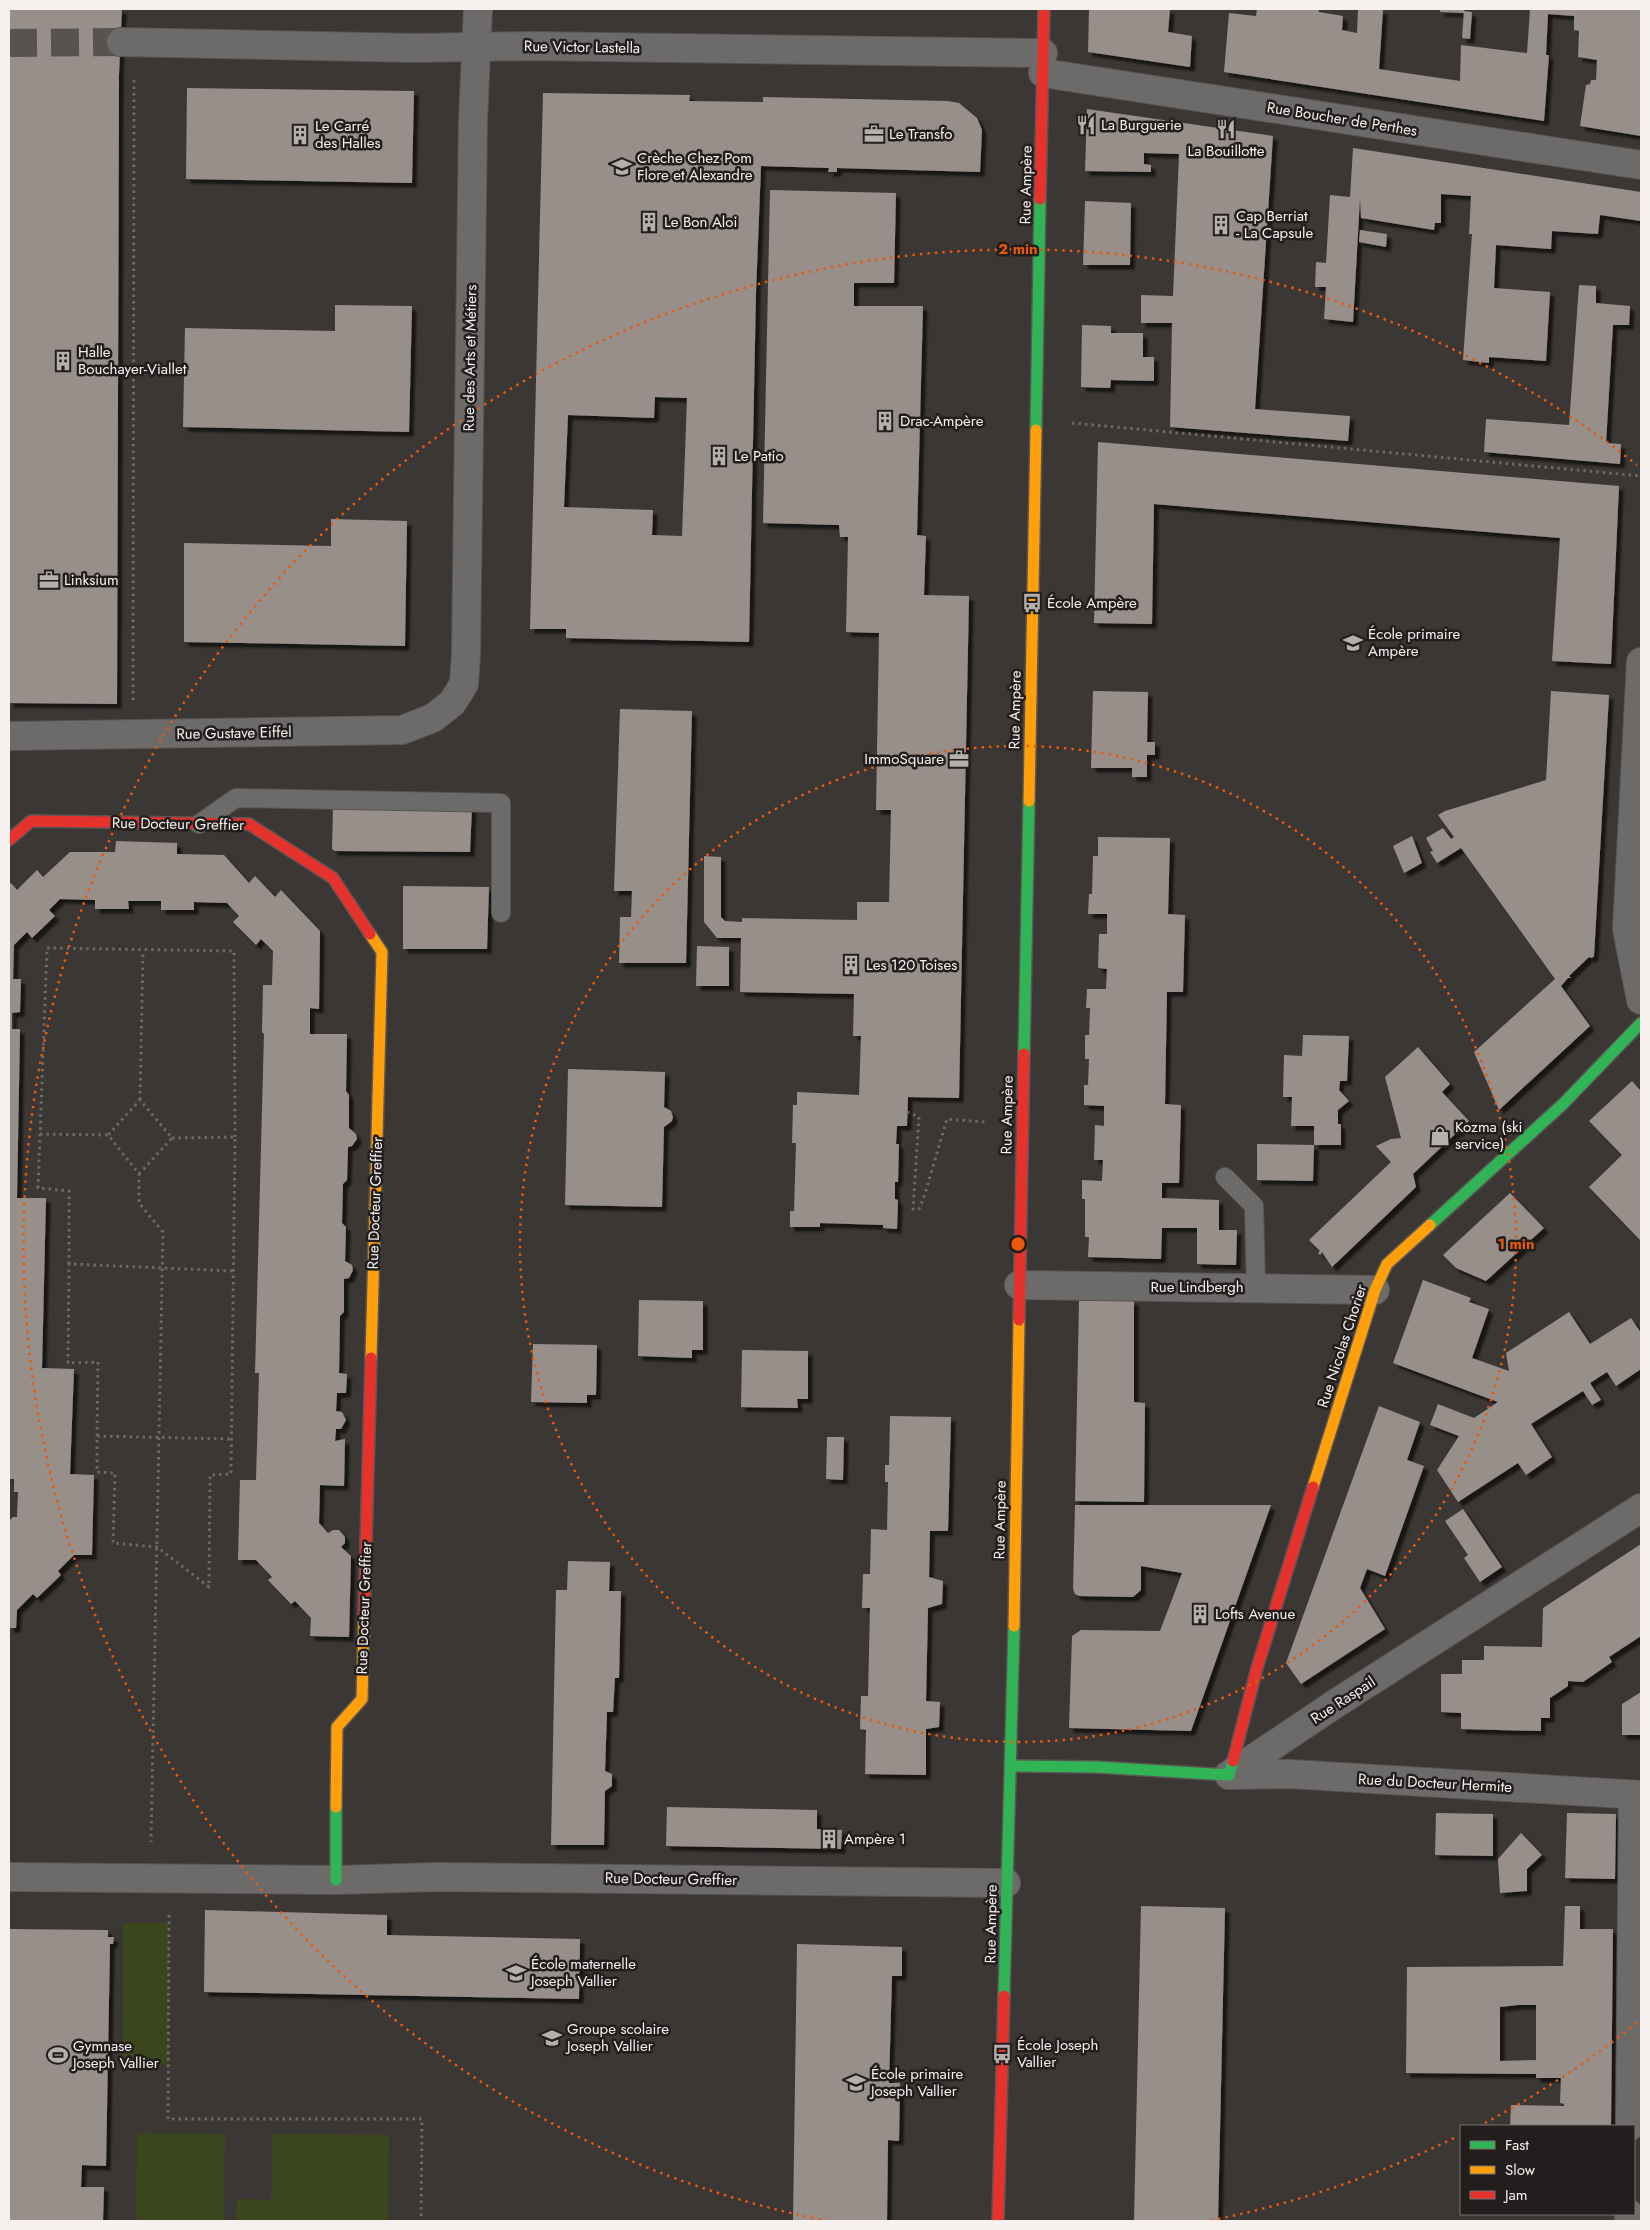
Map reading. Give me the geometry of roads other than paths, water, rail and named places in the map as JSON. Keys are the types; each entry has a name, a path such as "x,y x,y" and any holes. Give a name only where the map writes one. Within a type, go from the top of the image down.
{"street":[{"name":"Rue des Arts et Métiers","path":"452,703 464,684 466,654 478,9"},
{"name":"Rue Ampère","path":"998,2221 1006,1883 1011,1766 1044,9"},
{"name":"Rue Victor Lastella","path":"128,43 416,48 476,47 1043,63"},
{"name":"Rue Boucher de Perthes","path":"1043,63 1641,165"},
{"path":"1641,662 1626,929 1641,1000"},
{"name":"Rue Gustave Eiffel","path":"9,736 402,730 433,718 452,703"},
{"name":"Rue Docteur Greffier","path":"9,840 31,821 249,824 332,878 382,952 362,1699 337,1728 336,1880"},
{"name":"Rue Nicolas Chorier","path":"1228,1775 1257,1668 1375,1290 1387,1264 1563,1104 1641,1023"},
{"name":"Rue Lindbergh","path":"1020,1285 1375,1290"},
{"name":"Rue Raspail","path":"1228,1775 1338,1702 1641,1508"},
{"path":"1011,1766 1096,1768 1228,1775"},
{"name":"Rue du Docteur Hermite","path":"1228,1775 1290,1774 1637,1795"},
{"path":"1630,2125 1637,1795"},
{"name":"Rue Docteur Greffier","path":"9,1877 336,1880 438,1877 1006,1883"}],"lane":[{"path":"199,824 236,798 501,803 501,913"},
{"path":"1225,1177 1254,1206 1256,1288"}],"tunnel":[{"path":"9,43 121,42"}],"place":[{"name":"La Burguerie","path":"1086,125"},
{"name":"La Bouillotte","path":"1226,129"},
{"name":"Le Transfo","path":"874,134"},
{"name":"Le Carré des Halles","path":"300,135"},
{"name":"Crèche Chez Pom Flore et Alexandre","path":"622,167"},
{"name":"Le Bon Aloi","path":"649,222"},
{"name":"Cap Berriat - La Capsule","path":"1221,225"},
{"name":"Halle Bouchayer-Viallet","path":"63,361"},
{"name":"Drac-Ampère","path":"885,421"},
{"name":"Le Patio","path":"719,456"},
{"name":"Linksium","path":"49,580"},
{"name":"École Ampère","path":"1032,603"},
{"name":"École primaire Ampère","path":"1353,643"},
{"name":"ImmoSquare","path":"959,759"},
{"name":"Les 120 Toises","path":"851,965"},
{"name":"Kozma (ski service)","path":"1440,1136"},
{"name":"Lofts Avenue","path":"1200,1614"},
{"name":"Ampère 1","path":"829,1839"},
{"name":"École maternelle Joseph Vallier","path":"516,1973"},
{"name":"Groupe scolaire Joseph Vallier","path":"552,2038"},
{"name":"École Joseph Vallier","path":"1002,2054"},
{"name":"Gymnase Joseph Vallier","path":"58,2055"},
{"name":"École primaire Joseph Vallier","path":"856,2083"}]}
